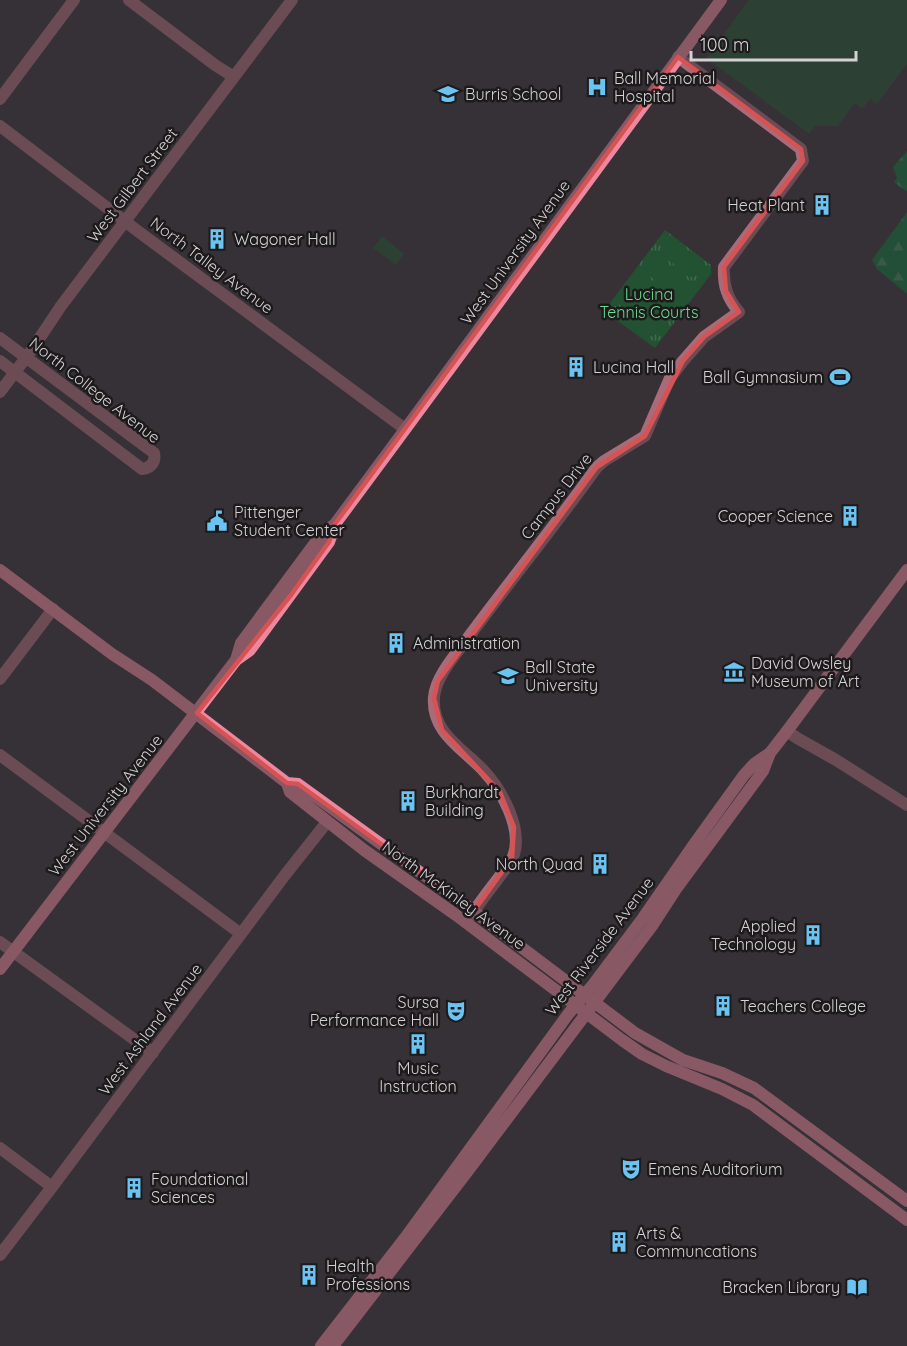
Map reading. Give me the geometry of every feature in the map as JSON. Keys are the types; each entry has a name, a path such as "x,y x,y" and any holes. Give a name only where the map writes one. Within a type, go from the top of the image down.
{"street":[{"path":"0,99 74,0"},
{"path":"129,0 234,77"},
{"name":"West Gilbert Street","path":"0,392 61,306 120,230 125,220 292,0"},
{"name":"West University Avenue","path":"0,969 236,660 250,650 329,542 335,524 721,0"},
{"name":"Campus Drive","path":"466,922 512,858 515,842 514,827 512,817 500,792 483,770 450,741 442,730 436,716 434,698 438,681 597,467 645,436 670,378 683,361 704,337 739,312 731,303 726,291 723,277 724,267 803,161 801,149 678,57"},
{"name":"North Talley Avenue","path":"0,126 405,429"},
{"name":"North College Avenue","path":"0,338 154,453 155,458 152,464 142,469 0,361"},
{"name":"North McKinley Avenue","path":"0,570 112,654 196,713 287,783 290,792 364,850 580,1000 587,1014 642,1054 753,1105 907,1220"},
{"name":"West Riverside Avenue","path":"321,1346 405,1238 522,1076 643,918 744,775 754,764 770,753 906,572"},
{"path":"0,679 53,609"},
{"path":"787,731 907,805"},
{"path":"333,1346 587,1014 598,1006 676,889 759,777 770,753"},
{"path":"0,755 241,934"},
{"path":"287,783 298,784 474,911 580,1000 598,1006 659,1048 683,1060 739,1080 764,1094 907,1201"},
{"name":"West Ashland Avenue","path":"0,1255 327,822"},
{"path":"0,942 153,1053"},
{"path":"0,1148 52,1187"}],"highlighted area":[{"path":"678,57 801,149 803,161 724,267 726,291 739,312 704,337 683,361 645,436 597,467 438,681 434,698 442,730 500,792 514,827 512,858 474,911 298,784 287,783 197,713 291,595 329,542 335,524"}],"green space":[{"path":"749,0 907,0 907,64 877,104 870,99 862,109 855,103 838,126 815,126 809,134 706,58"},
{"path":"907,151 907,192 894,182 897,178 893,167"},
{"path":"907,212 907,294 877,269 872,260"},
{"name":"Lucina Tennis Courts","path":"665,230 711,265 711,274 655,348 604,311"},
{"path":"382,236 404,254 396,265 373,248"},
{"path":"672,239 704,263 693,278 661,254"},
{"path":"658,259 689,282 678,297 647,274"},
{"path":"642,279 674,303 663,317 631,294"},
{"path":"626,301 658,324 647,339 615,315"}],"place":[{"name":"Ball Memorial Hospital","path":"597,87"},
{"name":"Burris School","path":"448,94"},
{"name":"Heat Plant","path":"822,205"},
{"name":"Wagoner Hall","path":"217,239"},
{"name":"Lucina Hall","path":"576,367"},
{"name":"Ball Gymnasium","path":"840,377"},
{"name":"Cooper Science","path":"850,516"},
{"name":"Pittenger Student Center","path":"217,521"},
{"name":"Administration","path":"396,643"},
{"name":"David Owsley Museum of Art","path":"734,672"},
{"name":"Ball State University","path":"508,676"},
{"name":"Burkhardt Building","path":"408,801"},
{"name":"North Quad","path":"600,864"},
{"name":"Applied Technology","path":"813,935"},
{"name":"Teachers College","path":"723,1006"},
{"name":"Sursa Performance Hall","path":"456,1011"},
{"name":"Music Instruction","path":"418,1044"},
{"name":"Emens Auditorium","path":"631,1169"},
{"name":"Foundational Sciences","path":"134,1188"},
{"name":"Arts & Communcations","path":"619,1242"},
{"name":"Health Professions","path":"309,1275"},
{"name":"Bracken Library","path":"857,1287"}]}
